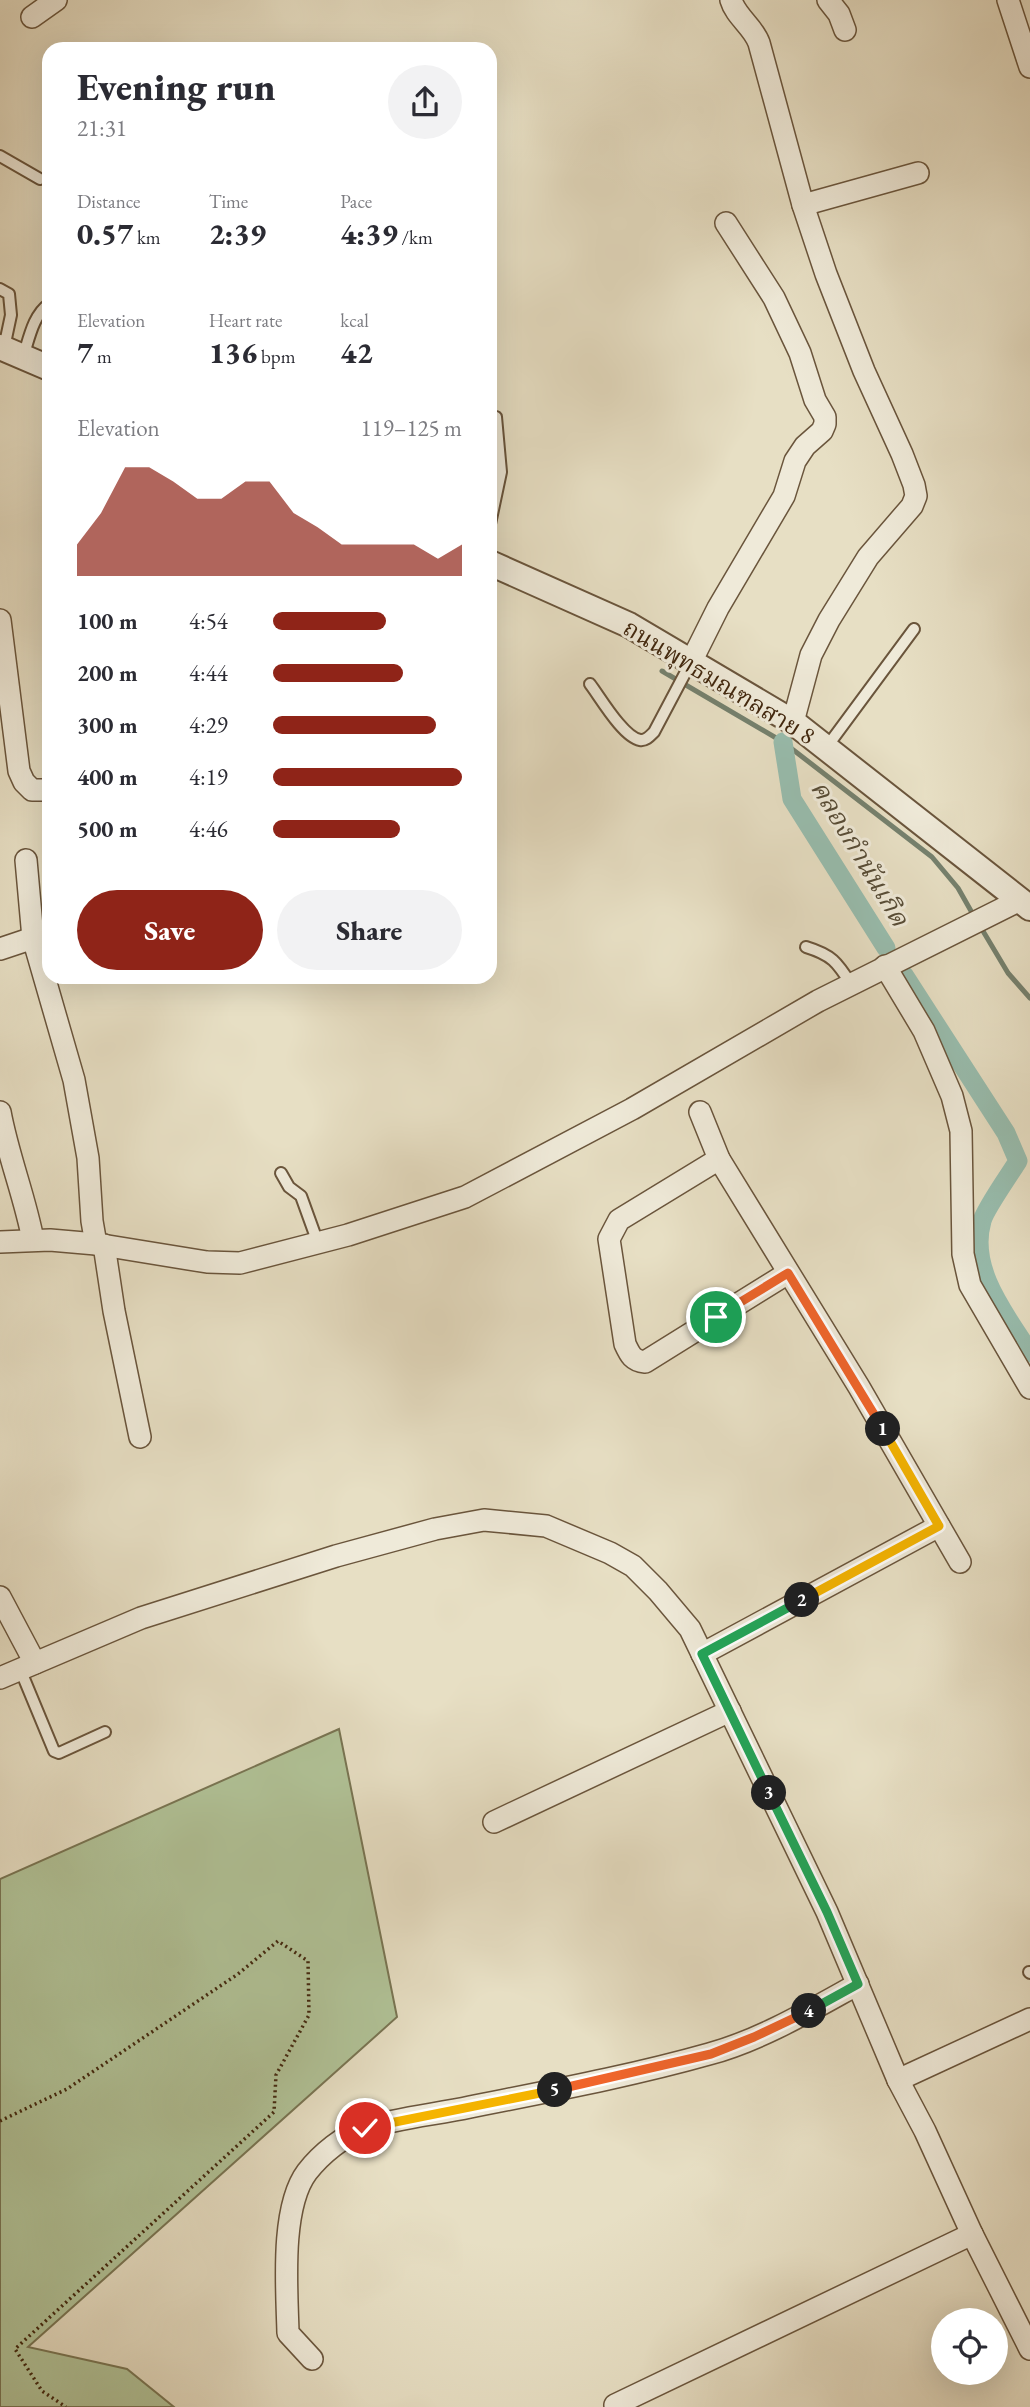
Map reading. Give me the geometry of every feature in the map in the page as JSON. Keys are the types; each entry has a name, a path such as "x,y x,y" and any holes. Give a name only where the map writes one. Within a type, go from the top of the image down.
{"street":[{"path":"32,17 56,0"},
{"path":"731,0 735,10 757,36 803,205 826,274 864,371 902,454 916,496 912,506 867,557 829,620 811,655 793,722"},
{"path":"828,0 839,14 845,30"},
{"path":"1008,0 1030,68"},
{"path":"803,205 918,173"},
{"path":"691,662 718,608 784,496 795,461 825,424 825,417 815,400 800,353 774,298 726,223"},
{"path":"9,351 42,365"},
{"name":"ถนนพุทธมณฑลสาย 8","path":"497,566 629,625 793,722 1025,904"},
{"path":"0,620 19,771 32,790 42,790"},
{"path":"26,860 33,938 42,969"},
{"path":"0,1242 50,1240 100,1244 207,1262 240,1263 318,1243 465,1197 632,1109 818,1000 886,966 1025,904"},
{"path":"0,949 33,938"},
{"path":"886,966 924,1031 952,1096 961,1131 963,1254 970,1286 1030,1388"},
{"path":"46,984 74,1080 88,1158 92,1221 100,1244 140,1437"},
{"path":"0,1112 33,1240"},
{"path":"699,1112 719,1158 859,1387 960,1562"},
{"path":"719,1158 619,1220 611,1231 608,1239 625,1344 631,1356 637,1361 645,1362 788,1273"},
{"path":"0,1678 141,1618 336,1556 435,1529 484,1520 546,1526 610,1553 633,1566 690,1629 827,1912 898,2080 1030,2349"},
{"path":"702,1654 939,1526"},
{"path":"0,1597 28,1666"},
{"path":"494,1822 730,1711"},
{"path":"312,2358 288,2333 286,2258 292,2206 301,2184 306,2173 331,2148 365,2128 572,2087 711,2054 799,2016 858,1984"},
{"path":"898,2080 1030,2019"},
{"path":"615,2405 972,2234"}],"lane":[{"path":"0,156 40,179"},
{"path":"0,289 9,294 9,351"},
{"path":"9,351 35,323 42,310"},
{"path":"497,428 501,472 497,491"},
{"path":"826,748 914,629"},
{"path":"590,684 625,732 638,740 645,740 654,732 691,662"},
{"path":"806,947 830,956 851,984"},
{"path":"281,1173 289,1187 301,1196 318,1243"},
{"path":"28,1666 54,1751 59,1753 105,1732"}],"path":[{"path":"0,2121 67,2090 238,1973 278,1941 308,1961 309,2015 276,2075 274,2112 15,2349 42,2391 66,2407"}],"green space":[{"path":"339,1729 397,2017 28,2347 127,2369 174,2407 0,2407 0,1879"}],"waterway":[{"path":"662,671 783,742 932,857 958,888 975,918"},
{"name":"คลองกำนันเกิด","path":"783,742 792,799 886,948"},
{"path":"980,926 1008,973 1030,998"},
{"name":"คลองกำนันเกิด","path":"904,975 1006,1133 1018,1161 982,1221 980,1257 992,1291 1030,1353"}],"route":[{"path":"365,2128 572,2087 711,2054 810,2011 858,1984 827,1912 702,1654 939,1526 859,1387 788,1273 716,1317"}]}
